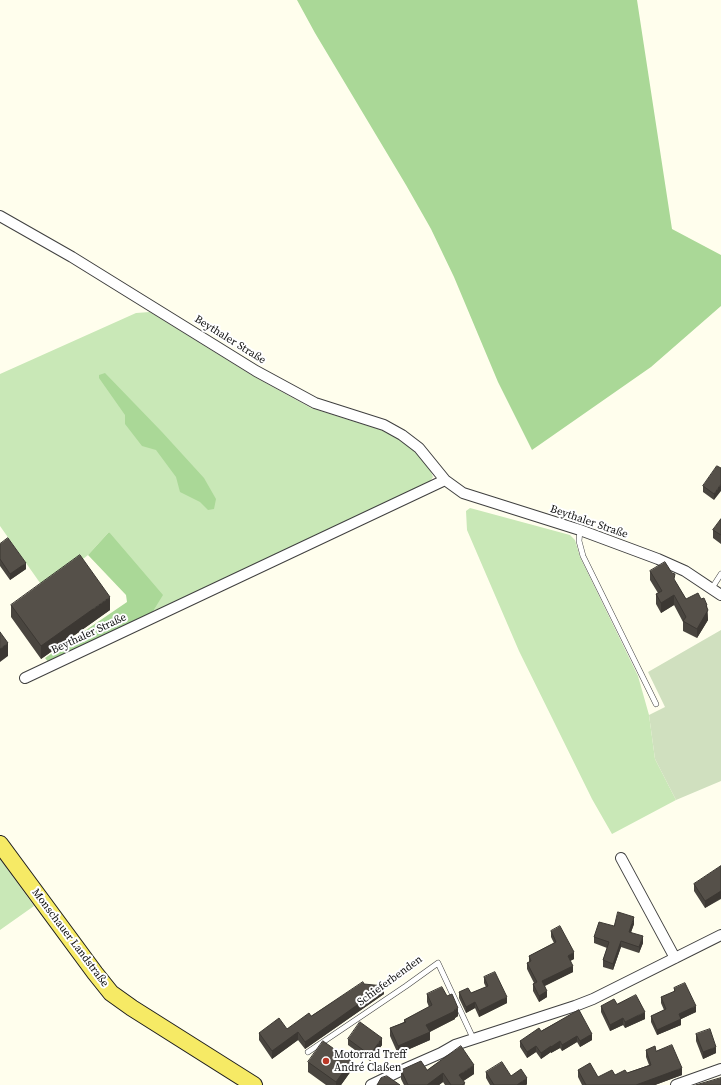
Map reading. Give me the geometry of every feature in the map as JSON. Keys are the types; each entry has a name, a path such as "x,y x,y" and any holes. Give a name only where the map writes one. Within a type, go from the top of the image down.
{"main road":[{"name":"Monschauer Landstraße","path":"0,844 90,967 111,993 203,1054 254,1085"}],"street":[{"name":"Beythaler Straße","path":"0,216 72,257 256,371 289,389 315,403 384,425 402,435 419,448 445,480 463,493 580,530 671,565 685,571 721,595"},
{"name":"Beythaler Straße","path":"25,678 445,480"},
{"path":"621,858 675,958"},
{"path":"371,1085 473,1038 575,1006 611,990 721,935"},
{"path":"676,1085 721,1069"}],"lane":[{"path":"580,530 579,541 583,556 656,704"},
{"path":"712,588 721,574"},
{"name":"Schieferbenden","path":"308,1052 438,963 473,1038"}],"green space":[{"path":"297,0 637,0 672,229 721,255 721,306 651,367 532,450 498,382 454,277 431,229"},
{"path":"150,312 253,376 311,408 381,430 399,439 415,452 430,469 433,477 428,484 150,616 109,532 88,555 45,590 0,526 0,374 136,313"},
{"path":"105,373 204,478 216,499 214,509 208,510 200,502 180,492 176,477 156,450 142,446 125,424 125,415 99,378 99,375"},
{"path":"470,508 570,535 575,540 580,557 638,676 649,715 655,759 676,800 612,834 592,799 519,651 467,530 466,511"},
{"path":"109,532 163,595 150,616 49,663 45,658 127,602 126,595 88,555"},
{"path":"721,630 721,781 676,800 655,759 649,715 665,707 648,672"},
{"path":"0,859 34,906 0,930"}],"building":[{"path":"717,466 721,468 721,484 714,494 703,486"},
{"path":"721,519 721,535 713,530"},
{"path":"8,538 26,563 10,574 0,559 0,544"},
{"path":"80,555 110,597 41,646 11,605"},
{"path":"665,562 672,573 675,574 674,579 686,599 698,593 701,599 704,598 708,610 697,629 683,621 686,617 674,595 661,603 656,594 662,591 650,571"},
{"path":"0,632 8,643 0,649"},
{"path":"721,866 721,891 705,901 694,884"},
{"path":"618,912 634,917 629,932 643,936 639,947 621,941 613,964 603,960 609,942 594,937 599,922 614,926"},
{"path":"560,926 574,952 568,956 573,966 542,981 547,991 539,996 533,984 537,982 527,963 531,961 529,956 556,942 551,931"},
{"path":"495,972 507,997 479,1011 475,1002 466,1007 459,992 468,988 471,993 488,986 484,977"},
{"path":"363,982 364,984 384,986 305,1042 298,1032 272,1051 259,1033 279,1018 287,1029 309,1013 311,1016"},
{"path":"685,983 696,1006 679,1014 681,1019 657,1030 651,1016 666,1009 661,997 675,991 674,988"},
{"path":"442,987 447,996 452,994 458,1008 454,1010 455,1011 426,1025 430,1032 398,1046 390,1028 406,1022 404,1020 432,1005 427,994"},
{"path":"636,995 645,1012 625,1022 623,1018 610,1025 601,1006 614,999 617,1004"},
{"path":"579,1010 592,1034 580,1041 577,1036 562,1045 560,1041 541,1053 536,1046 527,1052 520,1041 539,1028 541,1031"},
{"path":"360,1022 382,1038 370,1055 348,1039"},
{"path":"710,1029 716,1047 703,1052 696,1034"},
{"path":"323,1041 351,1061 336,1082 308,1062"},
{"path":"672,1045 682,1068 636,1085 586,1085 578,1070 590,1063 598,1077 612,1070 615,1075 625,1070 627,1073 651,1065 646,1050 655,1046 656,1051"},
{"path":"461,1046 474,1065 459,1075 465,1083 462,1085 451,1085 443,1073 427,1085 408,1085 401,1070 421,1061 427,1070"},
{"path":"502,1062 511,1076 521,1069 527,1078 517,1085 494,1085 486,1072"},
{"path":"387,1076 400,1085 377,1085 381,1078"},
{"path":"721,1078 721,1085 696,1085"}],"place":[{"name":"Motorrad Treff André Claßen","path":"326,1061"}]}
